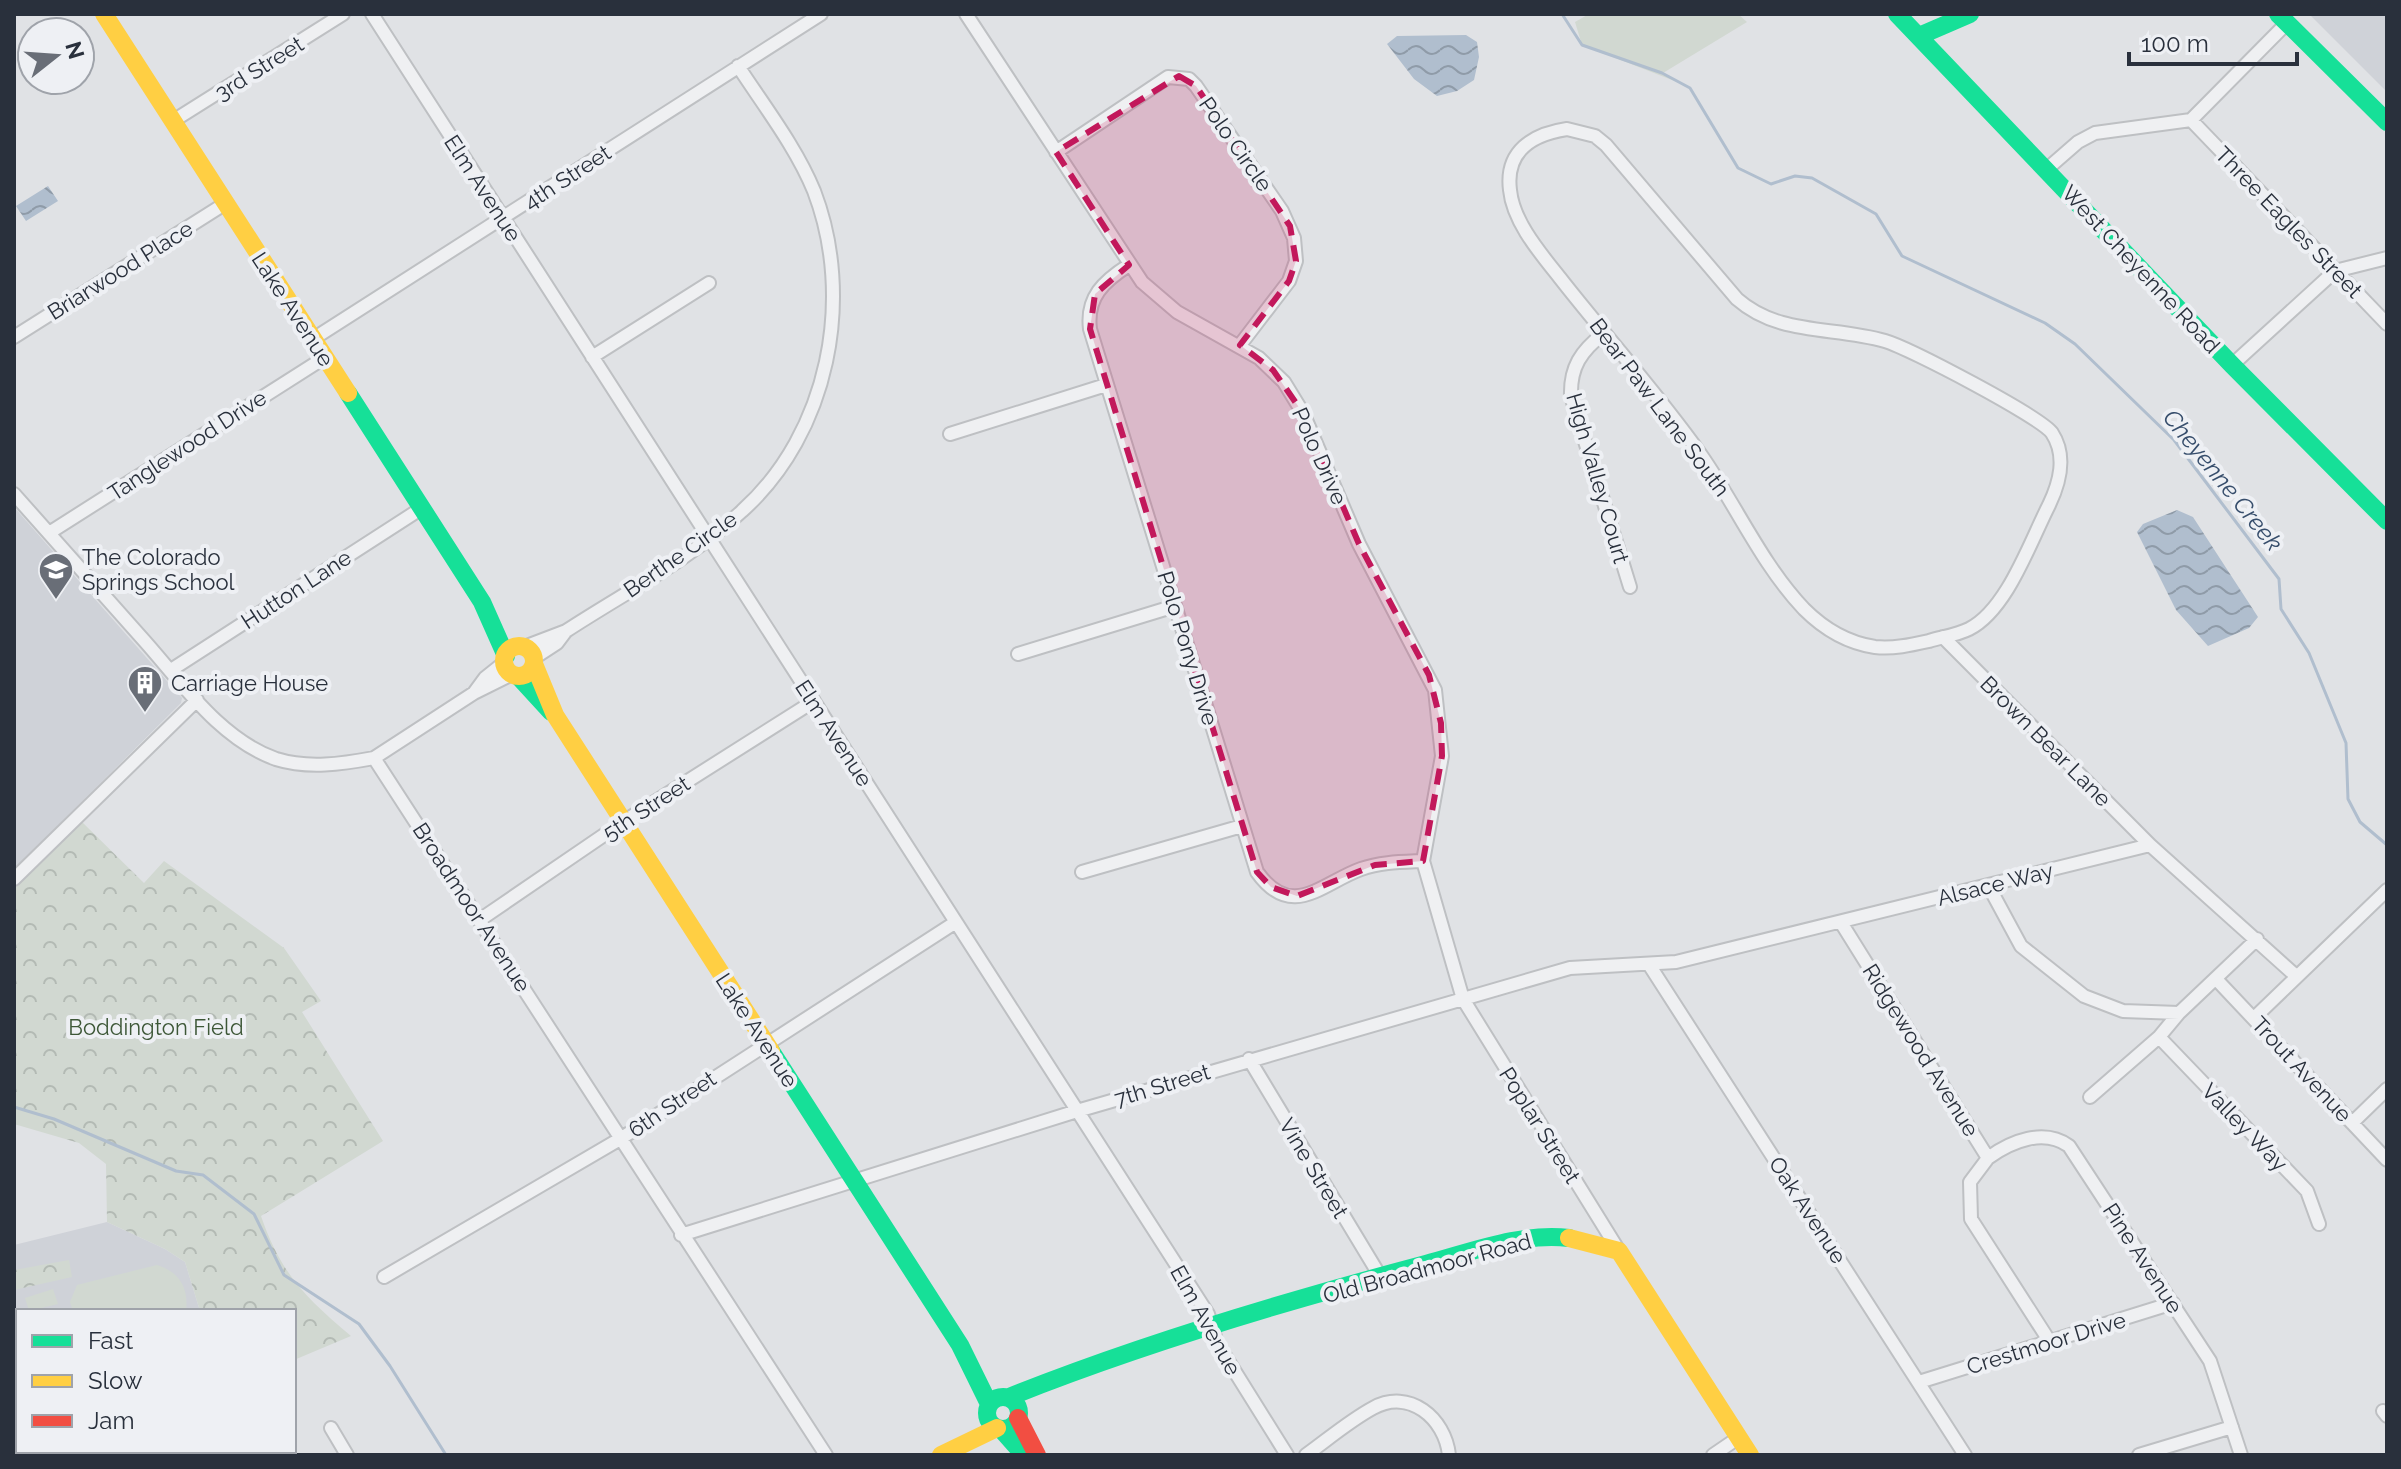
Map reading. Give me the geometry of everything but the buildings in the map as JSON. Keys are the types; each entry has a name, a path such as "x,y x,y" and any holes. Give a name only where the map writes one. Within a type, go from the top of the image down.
{"main road":[{"name":"Lake Avenue","path":"104,14 960,1345 1037,1455"},
{"name":"West Cheyenne Road","path":"1897,14 2232,365 2387,521"},
{"path":"1919,36 1970,14"},
{"path":"2282,19 2387,122"},
{"name":"Old Broadmoor Road","path":"944,1453 1004,1406 1091,1364 1380,1276 1539,1238 1577,1239 1619,1251"},
{"path":"1619,1251 1750,1455"},
{"path":"1004,1406 989,1422 1024,1455"},
{"name":"Old Broadmoor Road","path":"944,1453 999,1429"}],"street":[{"name":"3rd Street","path":"173,121 343,14"},
{"name":"Elm Avenue","path":"372,14 1208,1314 1217,1343 1287,1455"},
{"name":"4th Street","path":"313,339 821,14"},
{"name":"Polo Drive","path":"966,14 1129,265 1150,291 1177,312 1240,345 1273,370 1303,413 1359,544 1435,690 1442,756 1423,861 1463,999"},
{"path":"2047,169 2078,142 2095,133 2191,120 2282,19"},
{"name":"Berthe Circle","path":"374,758 474,693 485,678 557,643 566,631 708,539 761,493 789,454 824,373 833,316 827,237 813,190 738,66"},
{"name":"Polo Circle","path":"1056,152 1168,77 1189,79 1196,86 1282,211 1294,238 1296,261 1289,281 1240,345"},
{"name":"Three Eagles Street","path":"2191,120 2387,324"},
{"name":"Bear Paw Lane South","path":"1567,129 1595,136 1737,299 1759,317 1785,326 1892,344 2047,427 2061,457 2056,491 1999,602 1970,629 1910,645 1877,647 1839,635 1807,612 1780,579 1686,435 1604,333 1546,260 1517,213 1510,193 1510,178 1517,153 1538,134 1567,129"},
{"name":"Briarwood Place","path":"14,337 226,203"},
{"path":"2232,365 2335,271 2387,258"},
{"name":"Polo Pony Drive","path":"1129,265 1101,285 1088,317 1106,385 1257,872 1271,887 1286,895 1318,892 1348,874 1375,865 1423,861"},
{"path":"592,357 709,283"},
{"name":"High Valley Court","path":"1604,333 1587,346 1574,366 1571,396 1630,587"},
{"name":"Tanglewood Drive","path":"49,533 324,358"},
{"path":"950,434 1106,385"},
{"path":"14,494 197,700 233,735 277,759 330,764 374,758"},
{"name":"Hutton Lane","path":"171,670 422,508"},
{"path":"1018,654 1175,606"},
{"name":"Brown Bear Lane","path":"1943,637 2150,845"},
{"path":"14,879 197,700"},
{"name":"5th Street","path":"481,919 623,822 814,701"},
{"name":"Broadmoor Avenue","path":"374,758 826,1455"},
{"path":"1082,872 1242,826"},
{"path":"2150,845 2296,976"},
{"name":"Alsace Way","path":"1650,966 1842,924 2150,845"},
{"path":"1988,885 2021,946 2084,996 2123,1011 2179,1013"},
{"path":"2254,1018 2386,891"},
{"name":"6th Street","path":"384,1277 620,1139 765,1042 956,922"},
{"name":"Ridgewood Avenue","path":"1842,924 1988,1158 1970,1182 1971,1219 2050,1342"},
{"path":"2090,1097 2159,1037 2179,1013 2257,939"},
{"name":"7th Street","path":"681,1235 1249,1059 1570,968 1601,964 1650,966"},
{"name":"Oak Avenue","path":"1650,966 1965,1455"},
{"name":"Trout Avenue","path":"2216,979 2387,1160"},
{"name":"Poplar Street","path":"1463,999 1619,1251"},
{"name":"Valley Way","path":"2159,1037 2307,1191 2319,1224"},
{"name":"Vine Street","path":"1249,1059 1380,1276"},
{"path":"2352,1123 2387,1089"},
{"name":"Pine Avenue","path":"1988,1158 2014,1142 2032,1138 2059,1139 2069,1146 2210,1361 2241,1455"},
{"name":"Crestmoor Drive","path":"1919,1382 2173,1303"},
{"path":"1306,1455 1374,1407 1401,1403 1427,1411 1435,1419 1445,1437 1449,1455"},
{"path":"2139,1455 2232,1427"},
{"path":"331,1428 347,1455"},
{"path":"1713,1455 1738,1438"}],"highlighted area":[{"path":"1179,76 1196,86 1290,226 1296,261 1289,281 1240,345 1273,370 1303,413 1359,544 1429,675 1441,723 1442,756 1423,861 1375,865 1297,896 1271,887 1257,872 1090,329 1095,294 1129,265 1056,152"}],"shaded area":[{"path":"2309,14 2387,14 2387,92"},
{"name":"The Colorado Springs School","path":"14,507 182,698 181,703 14,869"},
{"path":"107,1222 165,1249 185,1262 199,1309 16,1309 16,1453 74,1453 69,1455 14,1455 14,1245"}],"green space":[{"path":"1589,14 1738,14 1747,22 1663,73 1690,87 1582,45 1575,22"},
{"name":"Boddington Field","path":"82,822 144,883 164,861 284,948 321,1001 302,1012 383,1141 261,1216 277,1254 296,1283 351,1336 296,1359 296,1309 199,1309 185,1262 165,1249 107,1222 106,1164 79,1143 14,1124 14,889"},
{"path":"69,1260 72,1277 14,1290 14,1270"},
{"path":"157,1265 177,1276 181,1282 186,1295 186,1309 72,1309 70,1302 77,1285"},
{"path":"53,1289 58,1304 28,1309 25,1298"}],"water":[{"path":"1466,35 1477,42 1479,57 1474,80 1457,91 1437,96 1414,79 1387,44 1397,36"},
{"path":"48,186 58,201 26,221 16,206"},
{"path":"2177,510 2193,517 2258,617 2249,628 2208,646 2176,610 2137,532 2143,524"}],"waterway":[{"name":"Cheyenne Creek","path":"1562,14 1582,45 1662,73 1690,88 1738,168 1771,184 1795,176 1812,178 1876,214 1902,256 2045,323 2075,344 2174,440 2279,579 2281,609 2309,653 2346,743 2348,799 2360,822 2387,845"},
{"path":"14,1107 54,1119 176,1171 203,1175 254,1214 284,1275 359,1324 390,1366 446,1455"}],"traffic: fast":[{"path":"1897,14 2232,365 2387,521"},
{"path":"1919,36 1970,14"},
{"path":"2278,14 2387,122"},
{"path":"348,393 482,602 506,656"},
{"path":"518,676 551,712"},
{"path":"771,1051 960,1345 989,1404"},
{"path":"1009,1397 1163,1341 1321,1293 1515,1240 1569,1238"},
{"path":"1003,1397 1015,1401 1019,1413 1015,1425 1003,1429 991,1425 987,1413 991,1401 1003,1397"},
{"path":"1001,1429 1024,1455"}],"traffic: slow":[{"path":"104,14 348,393"},
{"path":"519,646 525,647 533,655 534,661 533,667 525,675 519,676 513,675 505,667 504,661 505,655 513,647 519,646"},
{"path":"534,664 555,715 771,1051"},
{"path":"1569,1238 1619,1251 1750,1455"},
{"path":"941,1455 997,1428"}],"traffic: jam":[{"path":"1018,1418 1037,1455"}],"place":[{"name":"The Colorado Springs School","path":"56,601"},
{"name":"Carriage House","path":"145,714"}]}
